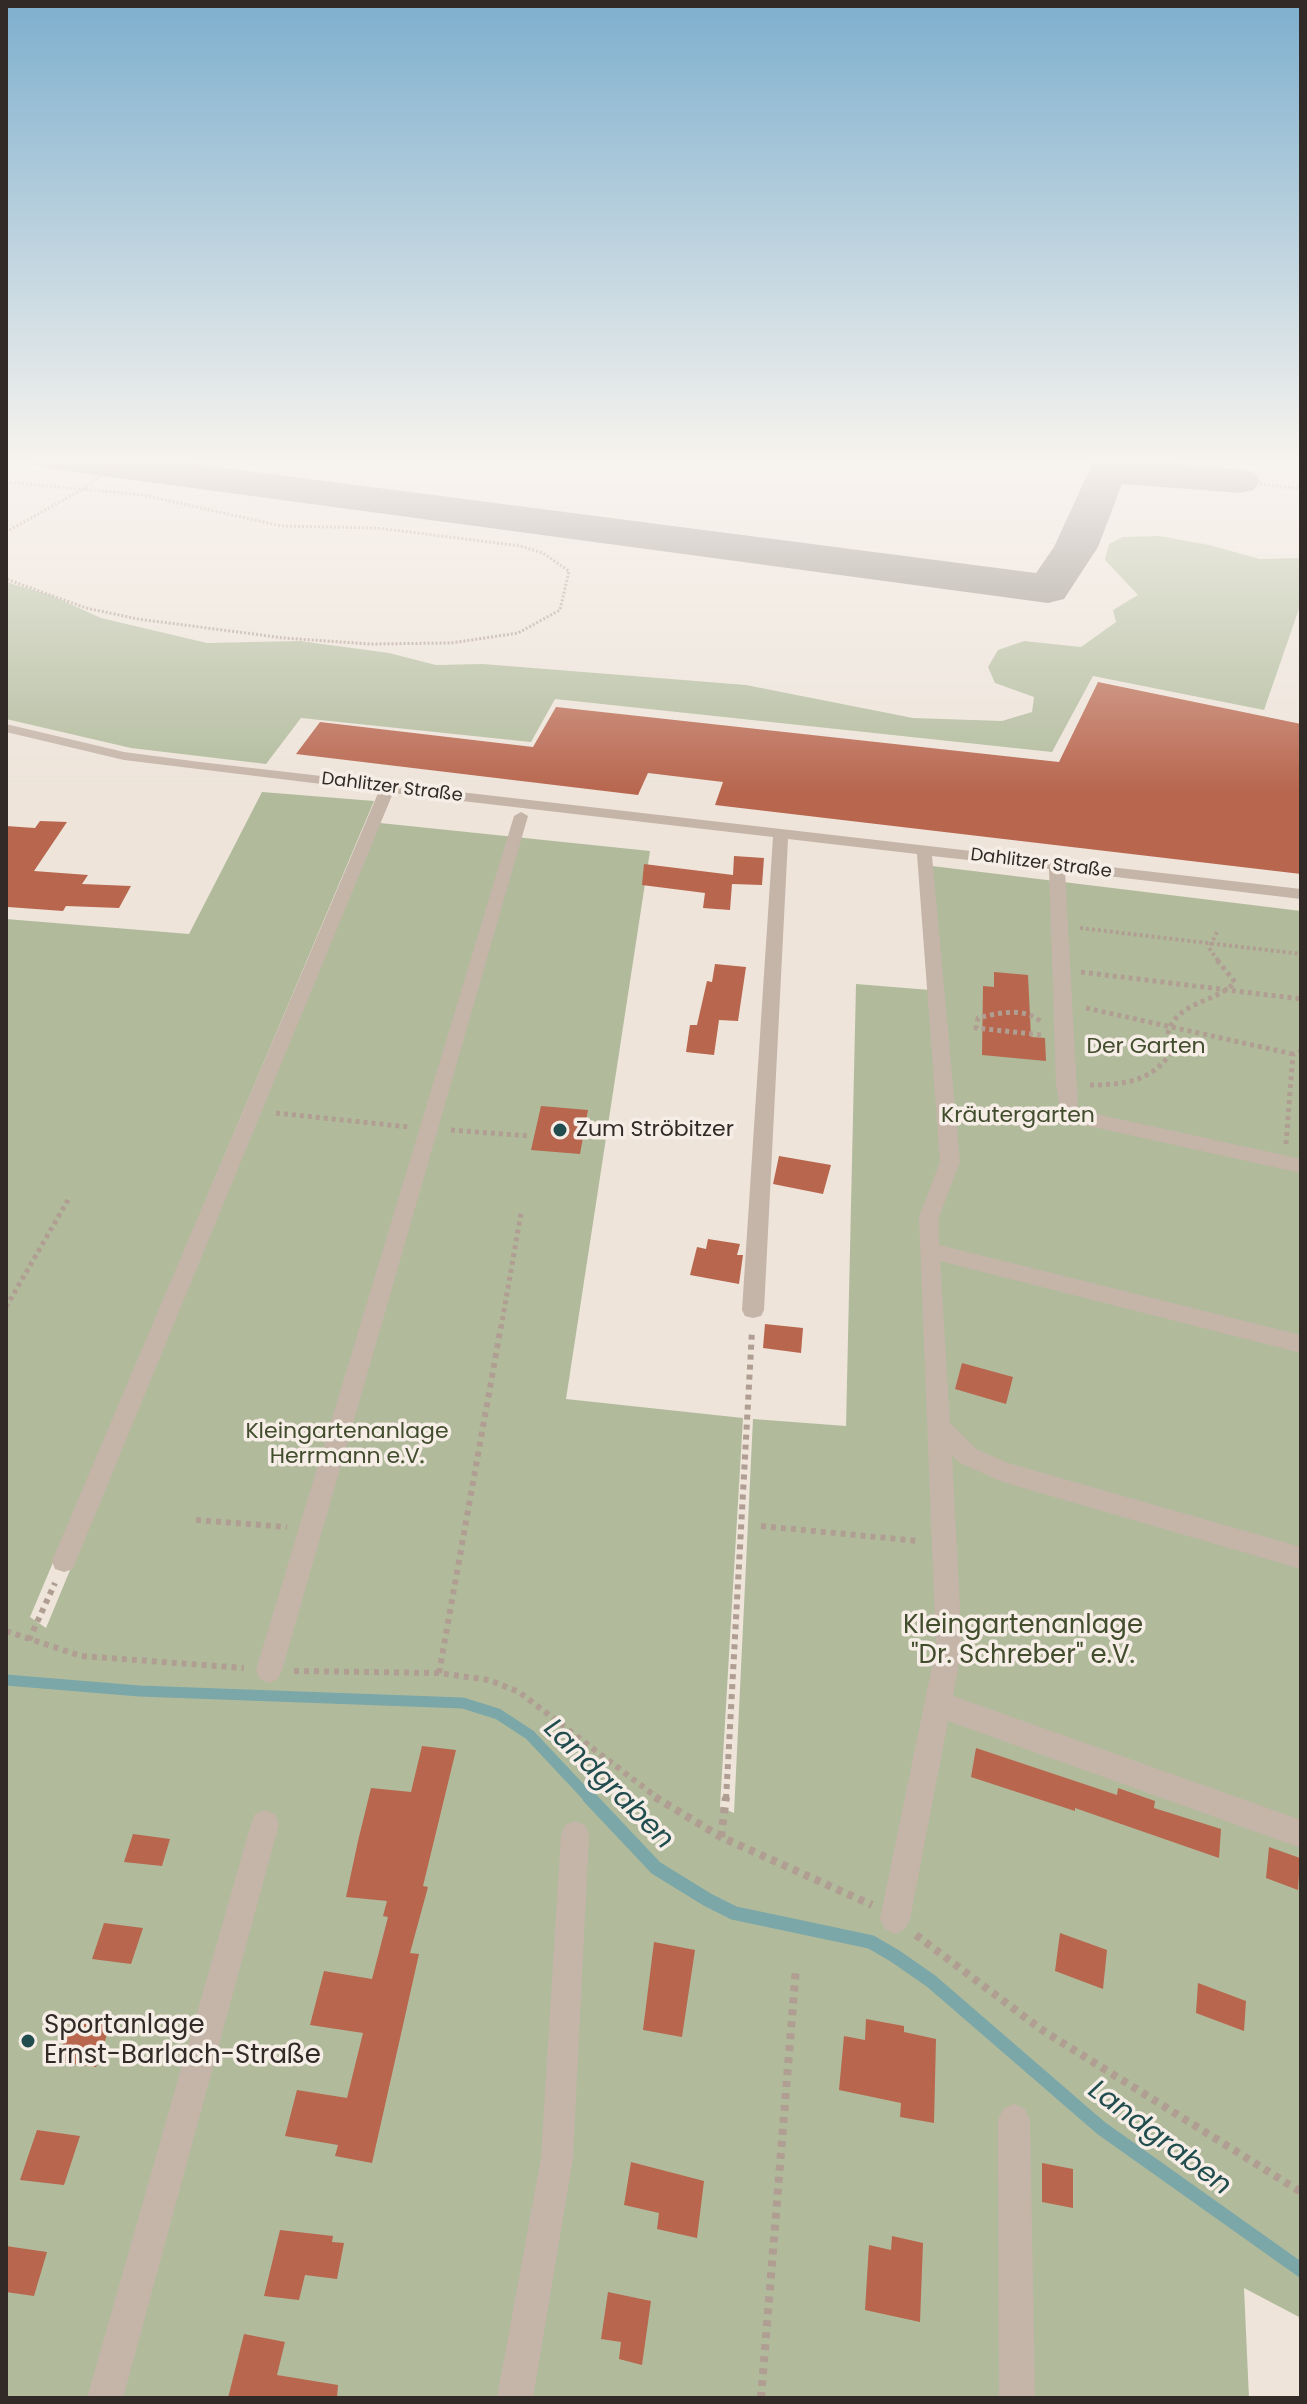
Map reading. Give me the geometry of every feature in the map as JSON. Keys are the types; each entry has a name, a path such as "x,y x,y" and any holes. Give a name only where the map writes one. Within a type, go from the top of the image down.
{"street":[{"name":"Dahlitzer Straße","path":"6,728 124,756 1301,894"},
{"path":"64,1561 388,788"},
{"path":"269,1670 521,816"},
{"path":"753,1310 781,834"},
{"path":"895,1919 949,1647 929,1217 950,1162 924,850"},
{"path":"1057,866 1065,1084 1069,1115 1293,1165"},
{"path":"929,1250 1301,1344"},
{"path":"939,1427 968,1456 1003,1472 1301,1558"},
{"path":"938,1704 1301,1834"},
{"path":"105,2398 265,1824"},
{"path":"515,2398 557,2158 575,1835"},
{"path":"1014,2120 1017,2398"}],"path":[{"path":"6,579 94,610 208,631 469,644 509,637 539,627 564,609 573,587 566,569"},
{"path":"1059,926 1301,954"},
{"path":"1065,1084 1110,1085 1153,1076 1168,1063 1174,1047 1168,1026 1173,1017 1196,1002 1230,989 1235,982 1216,962 1209,948 1217,932"},
{"path":"1060,969 1301,999"},
{"path":"1062,1003 1293,1054 1301,1051"},
{"path":"1002,1012 1033,1015 1053,1036 992,1030 976,1028 978,1018 1002,1012"},
{"path":"1293,1054 1293,1165"},
{"path":"253,1109 530,1136"},
{"path":"6,1307 68,1200"},
{"path":"439,1673 521,1213"},
{"path":"721,1837 727,1781 753,1310"},
{"path":"196,1520 309,1528"},
{"path":"761,1526 944,1544"},
{"path":"29,1640 64,1561"},
{"path":"6,1631 81,1656 269,1670 439,1673 489,1680 519,1692 654,1796 721,1837 858,1897 895,1919 1042,2030 1301,2192"},
{"path":"761,2398 796,1968"}],"green space":[{"path":"1114,569 1301,569 1301,603 1264,710 1093,676 1052,752 555,699 531,742 301,718 266,764 131,748 6,719 6,582 50,595 101,618 207,643 300,641 389,653 436,665 483,664 746,685 913,718 1002,721 1032,712 1034,697 995,683 988,667 998,650 1024,641 1081,647 1116,622 1113,610 1138,595"},
{"path":"262,792 374,801 30,1617 46,1628 380,823 650,851 566,1399 743,1418 720,1807 734,1813 753,1419 846,1426 856,984 930,990 932,866 1301,911 1301,2318 1244,2288 1249,2398 6,2398 6,919 189,934"}],"building":[{"path":"1098,682 1301,724 1301,874 715,805 723,782 648,773 638,795 296,754 320,722 533,747 556,707 1059,762"},
{"path":"40,821 67,822 34,871 88,875 82,884 131,886 119,908 66,906 63,911 8,907 6,911 6,826 35,828"},
{"path":"734,856 764,858 762,885 732,884 730,910 703,908 705,893 642,885 644,864 733,875"},
{"path":"715,964 746,967 738,1021 719,1020 714,1055 686,1052 690,1025 697,1025 707,981 712,982"},
{"path":"994,972 1028,975 1031,1037 1045,1038 1046,1061 982,1055 983,986 994,987"},
{"name":"Zum Ströbitzer","path":"541,1106 588,1110 580,1154 531,1150"},
{"path":"779,1156 831,1165 823,1194 773,1184"},
{"path":"708,1239 740,1244 737,1255 743,1255 739,1284 690,1275 697,1247 706,1249"},
{"path":"765,1324 803,1328 801,1353 763,1348"},
{"path":"962,1363 1013,1377 1006,1404 955,1389"},
{"path":"422,1746 456,1750 423,1886 428,1887 410,1953 419,1954 372,2163 335,2156 338,2145 285,2136 297,2090 347,2098 363,2033 310,2025 324,1971 372,1979 388,1917 383,1916 387,1901 346,1897 358,1841 371,1788 411,1792"},
{"path":"976,1748 1117,1795 1118,1788 1155,1801 1154,1808 1221,1829 1219,1858 1075,1808 1075,1811 971,1777"},
{"path":"133,1834 170,1839 162,1866 124,1862"},
{"path":"1269,1847 1300,1858 1298,1890 1266,1878"},
{"path":"104,1923 143,1928 131,1964 92,1959"},
{"path":"1060,1933 1107,1950 1103,1989 1055,1971"},
{"path":"654,1942 695,1950 682,2037 643,2030"},
{"path":"1198,1983 1246,2001 1244,2031 1196,2013"},
{"path":"72,2018 111,2023 96,2067 57,2062"},
{"path":"866,2019 904,2026 904,2032 936,2039 934,2123 900,2117 901,2103 839,2090 844,2036 865,2040"},
{"path":"37,2130 80,2136 64,2185 20,2180"},
{"path":"631,2162 704,2181 697,2238 657,2229 659,2213 624,2205"},
{"path":"1042,2163 1073,2169 1073,2208 1042,2202"},
{"path":"280,2230 333,2236 332,2242 344,2243 337,2279 305,2275 299,2300 264,2296"},
{"path":"892,2236 923,2243 920,2322 865,2310 869,2245 891,2250"},
{"path":"6,2246 47,2252 34,2296 6,2292"},
{"path":"608,2292 651,2301 642,2365 619,2359 621,2342 601,2339"},
{"path":"244,2334 285,2342 277,2375 338,2385 337,2398 228,2398"}],"waterway":[{"name":"Landgraben","path":"6,1680 139,1691 463,1703 498,1714 530,1735 590,1799"},
{"name":"Landgraben","path":"589,1797 656,1868 708,1900 734,1913 871,1942 895,1956 931,1981 1101,2128 1301,2270"}],"taxiway":[{"path":"898,569 1048,589 1061,569"}],"place":[{"name":"Zum Ströbitzer","path":"560,1130"},
{"name":"Sportanlage Ernst-Barlach-Straße","path":"28,2041"}],"park label":[{"name":"Der Garten","path":"1146,1047"},
{"name":"Kräutergarten","path":"1018,1116"},
{"name":"Kleingartenanlage Herrmann e.V.","path":"347,1444"},
{"name":"Kleingartenanlage \"Dr. Schreber\" e.V.","path":"1023,1641"}]}
